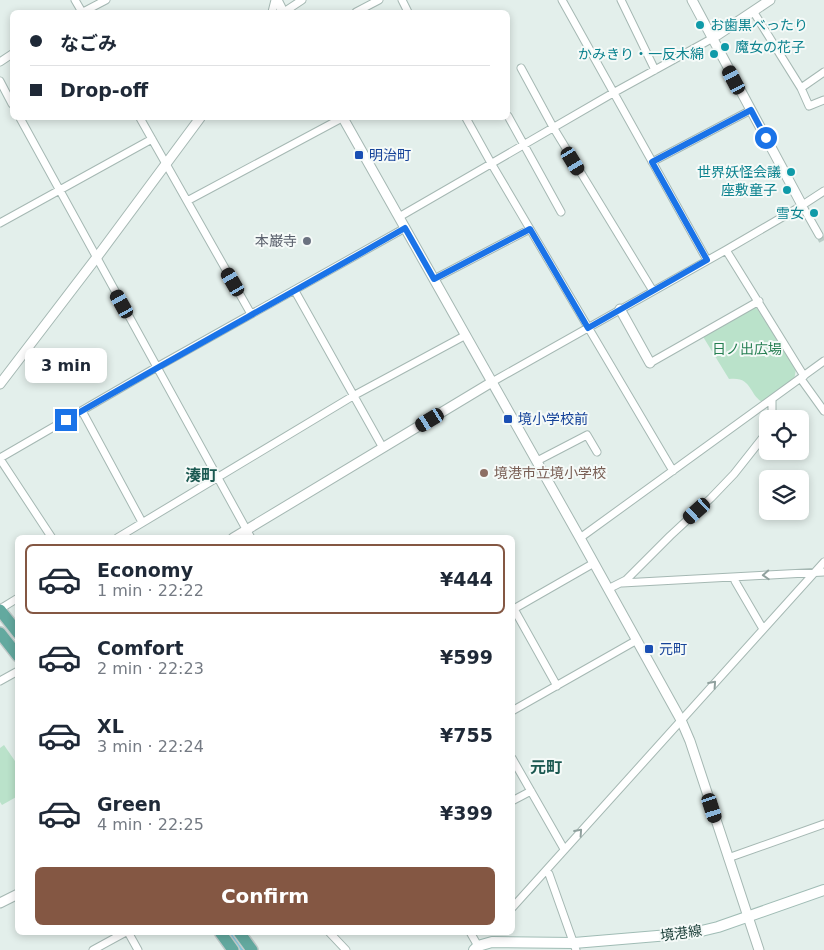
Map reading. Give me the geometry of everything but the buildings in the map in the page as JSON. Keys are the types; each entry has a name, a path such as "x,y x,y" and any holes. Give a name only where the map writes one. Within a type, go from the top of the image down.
{"main road":[{"path":"0,610 15,629"},
{"path":"0,633 15,652"},
{"name":"境港線","path":"476,948 493,937 575,946 693,933 824,890"},
{"path":"222,935 233,950"},
{"path":"241,935 252,950"}],"street":[{"path":"87,10 106,0"},
{"path":"287,10 302,0"},
{"path":"360,10 378,0"},
{"path":"562,0 707,260"},
{"path":"620,0 656,70"},
{"path":"692,0 819,235"},
{"path":"399,217 553,127 713,38 756,6 770,0"},
{"path":"756,6 809,106 824,100"},
{"path":"521,68 553,127 653,291"},
{"path":"801,88 824,72"},
{"path":"0,81 10,100"},
{"path":"652,162 751,110"},
{"path":"21,120 249,533 492,382 726,250 824,191"},
{"path":"141,120 251,314"},
{"path":"0,384 97,258 198,120"},
{"path":"187,201 338,120"},
{"path":"343,120 466,334 681,720 690,741 759,950"},
{"path":"467,120 490,163 673,471"},
{"path":"510,120 522,145 561,212"},
{"path":"0,223 152,139"},
{"path":"50,535 0,459 156,367 405,228"},
{"path":"434,279 530,229"},
{"path":"726,250 759,301 824,411"},
{"path":"295,291 383,448"},
{"path":"620,310 650,364 759,301"},
{"path":"122,535 353,396 466,334"},
{"path":"580,538 824,361"},
{"path":"772,400 772,410"},
{"path":"82,411 142,522"},
{"path":"537,461 587,435 597,452"},
{"path":"608,589 621,583 734,474 759,442"},
{"path":"515,905 824,562"},
{"path":"515,608 594,563"},
{"path":"621,583 824,572"},
{"path":"734,577 763,629"},
{"path":"0,610 15,600"},
{"path":"515,612 557,686"},
{"path":"515,709 637,640"},
{"path":"0,681 15,673"},
{"path":"515,763 564,849"},
{"path":"515,799 531,791"},
{"path":"728,858 824,824"},
{"path":"546,871 549,874 575,946"},
{"path":"0,903 15,896"},
{"path":"93,950 121,935"},
{"path":"129,935 138,950"},
{"path":"333,935 346,950"},
{"path":"471,935 476,948"}],"green space":[{"name":"日ノ出広場","path":"753,306 756,307 796,369 794,380 764,403 759,400 742,380 729,379 702,335"},
{"path":"4,745 15,761 15,798 2,805 0,802 0,748"}],"waterway":[{"path":"231,935 242,950"}],"tunnel":[{"path":"819,235 824,244"}],"place":[{"name":"お歯黒べったり","path":"700,25"},
{"name":"魔女の花子","path":"725,47"},
{"name":"かみきり・一反木綿","path":"714,54"},
{"name":"明治町","path":"359,155"},
{"name":"世界妖怪会議","path":"791,172"},
{"name":"座敷童子","path":"787,190"},
{"name":"雪女","path":"814,213"},
{"name":"本巌寺","path":"307,241"},
{"name":"境小学校前","path":"508,419"},
{"name":"境港市立境小学校","path":"484,473"},
{"name":"元町","path":"649,649"}],"district":[{"name":"湊町","path":"201,475"},
{"name":"元町","path":"546,767"}],"route":[{"path":"66,420 156,367 405,228 434,279 530,229 588,328 707,260 652,162 751,110 766,138"}]}
